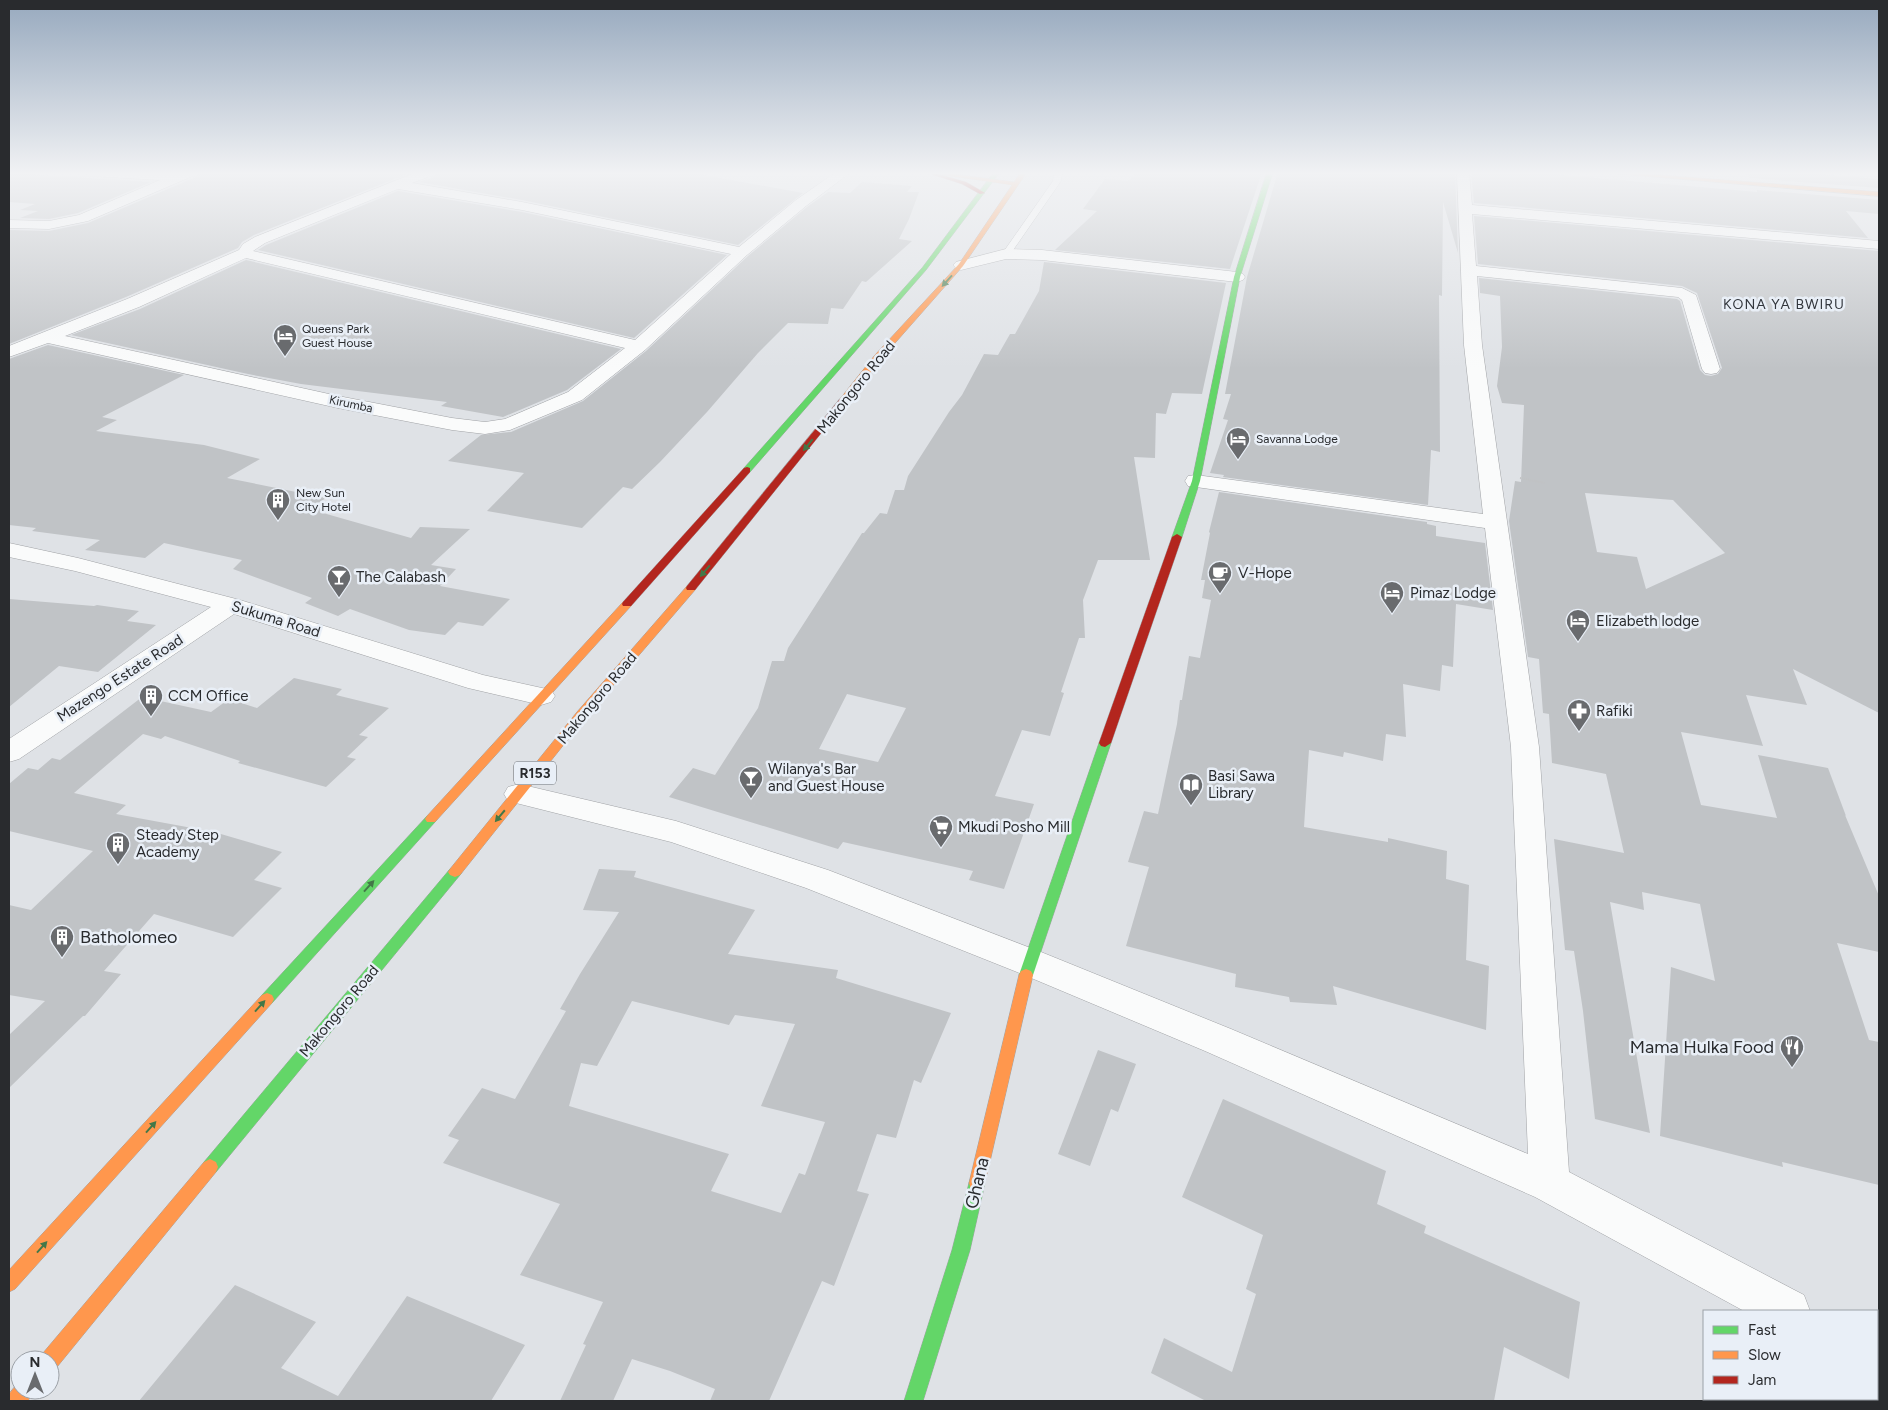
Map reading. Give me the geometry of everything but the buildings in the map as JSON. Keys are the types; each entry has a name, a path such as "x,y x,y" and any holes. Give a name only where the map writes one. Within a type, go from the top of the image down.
{"main road":[{"name":"Makongoro Road","path":"9,1283 541,696 682,544 924,269 948,238"},
{"name":"Makongoro Road","path":"58,1350 519,794 581,715 722,552 878,357 961,265 979,238"},
{"name":"Ghana","path":"914,1401 961,1250 1029,962 1196,481 1237,277 1249,238"}],"street":[{"path":"9,352 133,303 244,253 248,248 266,238"},
{"path":"674,238 742,252"},
{"name":"Kirumba","path":"45,337 338,402 452,424 486,428 510,424 575,396 639,346 759,238"},
{"path":"1467,238 1473,344 1480,384 1498,556 1525,746 1549,1183"},
{"path":"1794,238 1879,245"},
{"path":"244,253 639,346"},
{"path":"961,265 1006,254 1042,255 1237,277"},
{"path":"1468,270 1682,293 1690,298 1711,369"},
{"path":"1196,481 1496,523"},
{"name":"Sukuma Road","path":"9,550 78,565 231,605 478,682 541,696"},
{"name":"Mazengo Estate Road","path":"9,752 231,605"},
{"path":"519,794 686,835 817,879 1029,962 1218,1040 1549,1183 1786,1310"}],"lane":[{"path":"1006,254 1017,238"}],"traffic: fast":[{"path":"747,470 924,269 947,238"},
{"path":"1177,537 1196,481 1237,277 1249,238"},
{"path":"1026,975 1105,743"},
{"path":"267,999 431,819"},
{"path":"210,1167 455,872"},
{"path":"913,1401 961,1250 977,1183"}],"traffic: slow":[{"path":"843,401 878,357 961,265 979,238"},
{"path":"455,872 581,715 691,588"},
{"path":"431,819 627,604"},
{"path":"977,1183 1026,975"},
{"path":"9,1283 267,999"},
{"path":"58,1350 210,1167"}],"traffic: jam":[{"path":"691,588 843,401"},
{"path":"627,604 747,470"},
{"path":"1105,743 1177,537"}],"place":[{"name":"Queens Park Guest House","path":"285,357"},
{"name":"Savanna Lodge","path":"1238,460"},
{"name":"New Sun City Hotel","path":"278,521"},
{"name":"V-Hope","path":"1220,594"},
{"name":"The Calabash","path":"339,598"},
{"name":"Pimaz Lodge","path":"1392,614"},
{"name":"Elizabeth lodge","path":"1578,642"},
{"name":"CCM Office","path":"151,717"},
{"name":"Rafiki","path":"1579,732"},
{"name":"Wilanya's Bar and Guest House","path":"751,799"},
{"name":"Basi Sawa Library","path":"1191,806"},
{"name":"Mkudi Posho Mill","path":"941,848"},
{"name":"Steady Step Academy","path":"118,865"},
{"name":"Batholomeo","path":"62,958"},
{"name":"Mama Hulka Food","path":"1792,1068"}],"district":[{"name":"KONA YA BWIRU","path":"1784,304"}]}
